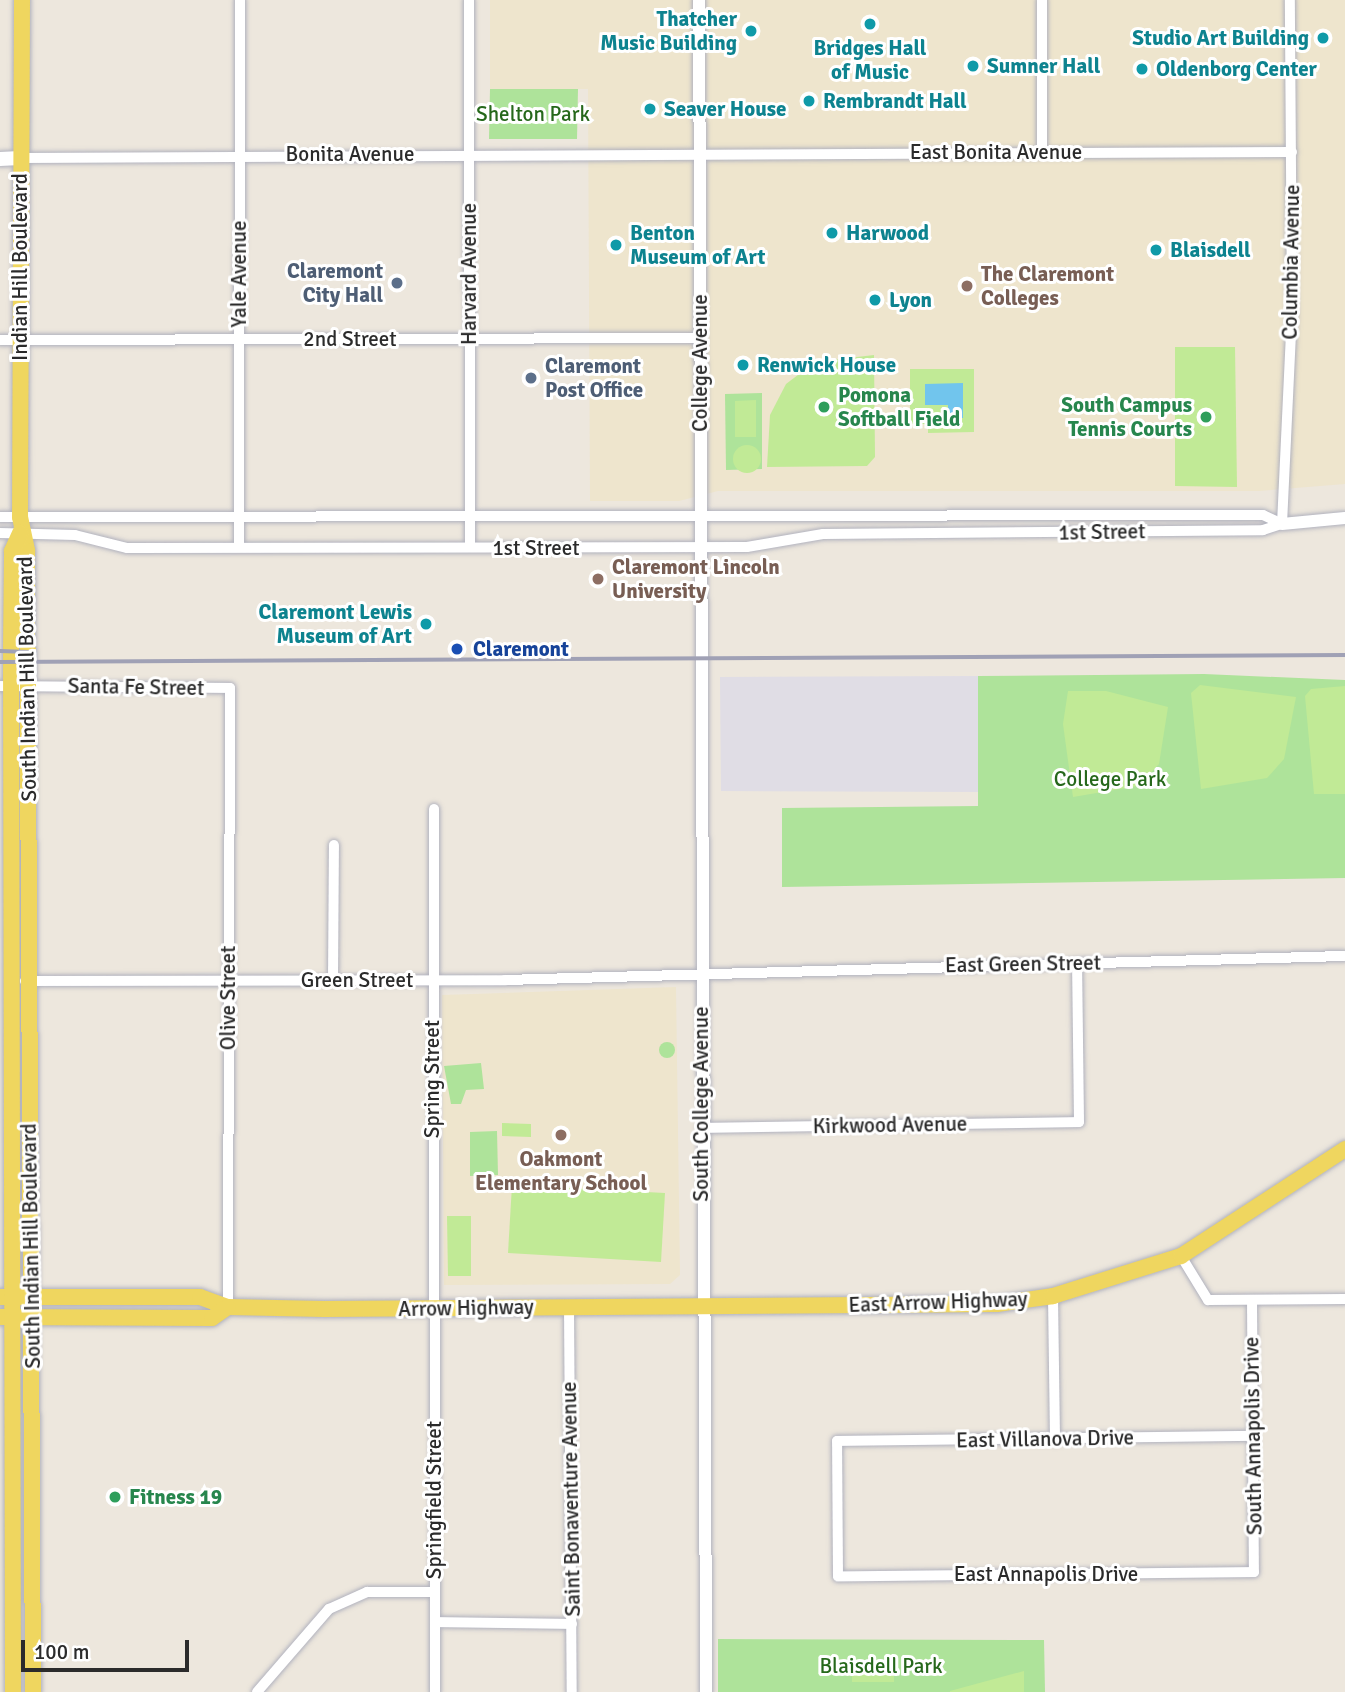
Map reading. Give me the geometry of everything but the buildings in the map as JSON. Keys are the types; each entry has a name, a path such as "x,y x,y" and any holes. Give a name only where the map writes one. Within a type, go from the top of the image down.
{"main road":[{"name":"Indian Hill Boulevard","path":"20,525 22,0"},
{"name":"Bonita Avenue","path":"0,159 20,158"},
{"name":"South Indian Hill Boulevard","path":"20,525 12,551 6,686 21,981 32,1317 33,1692"},
{"name":"South Indian Hill Boulevard","path":"13,1692 7,1297 21,981 28,686 27,551 20,525"},
{"name":"East Arrow Highway","path":"703,1306 941,1306 1053,1296 1181,1256 1345,1149"},
{"name":"Arrow Highway","path":"7,1297 200,1297 228,1307 703,1306"},
{"name":"Arrow Highway","path":"7,1317 212,1318 228,1307"}],"street":[{"name":"Yale Avenue","path":"239,547 240,0"},
{"name":"Harvard Avenue","path":"469,0 470,547"},
{"name":"College Avenue","path":"699,0 701,517"},
{"path":"1042,0 1042,151"},
{"name":"Columbia Avenue","path":"1282,524 1292,152 1290,0"},
{"name":"East Bonita Avenue","path":"699,153 1292,152"},
{"name":"Bonita Avenue","path":"20,158 699,153"},
{"name":"2nd Street","path":"0,340 699,338"},
{"name":"1st Street","path":"0,533 20,525 240,518 1263,515 1282,524"},
{"name":"1st Street","path":"0,517 20,525 127,548 747,547 823,534 1263,530 1282,524 1345,518"},
{"name":"South College Avenue","path":"701,517 706,1692"},
{"name":"Santa Fe Street","path":"6,686 230,688"},
{"name":"Olive Street","path":"228,1307 230,688"},
{"name":"Spring Street","path":"433,1308 434,809"},
{"path":"333,980 334,845"},
{"name":"East Green Street","path":"701,973 1345,956"},
{"name":"Kirkwood Avenue","path":"702,1128 1079,1122 1077,963"},
{"name":"Green Street","path":"21,981 432,981 701,973"},
{"path":"1181,1256 1200,1294 1252,1300 1345,1299"},
{"path":"1053,1296 1055,1440"},
{"name":"South Annapolis Drive","path":"1252,1300 1255,1572"},
{"name":"Saint Bonaventure Avenue","path":"569,1307 572,1692"},
{"name":"Springfield Street","path":"433,1308 435,1692"},
{"name":"East Villanova Drive","path":"838,1576 837,1441 1253,1436"},
{"name":"East Annapolis Drive","path":"838,1576 1255,1572"},
{"path":"257,1692 313,1623 347,1598 379,1591 435,1592"},
{"path":"435,1622 572,1624"}],"shaded area":[{"name":"The Claremont Colleges","path":"490,0 1345,0 1345,484 1259,491 718,491 679,501 590,501 588,89 490,89"},
{"path":"978,676 978,792 721,791 720,677"},
{"name":"Oakmont Elementary School","path":"676,987 680,1275 670,1284 444,1285 442,995"}],"green space":[{"name":"Shelton Park","path":"490,89 578,89 577,139 489,139"},
{"name":"South Campus Tennis Courts","path":"1175,347 1235,347 1237,487 1175,486"},
{"name":"Pomona Softball Field","path":"874,355 875,457 867,466 767,467 770,415 786,384 815,362"},
{"path":"910,369 974,369 974,432 928,433 928,424 910,424"},
{"path":"762,393 762,469 726,470 725,394"},
{"path":"756,400 756,437 735,437 735,401"},
{"path":"747,445 757,449 761,459 757,469 747,473 737,469 733,459 737,449"},
{"name":"College Park","path":"1204,674 1345,680 1345,878 782,887 782,808 978,806 978,676"},
{"path":"1200,685 1296,697 1284,759 1267,778 1201,789 1191,693"},
{"path":"1345,686 1345,794 1314,794 1305,696 1311,689"},
{"path":"1068,691 1106,691 1168,707 1159,764 1138,786 1073,797 1063,724"},
{"path":"664,1042 670,1042 675,1050 673,1056 664,1058 659,1053 659,1047"},
{"path":"481,1063 484,1089 466,1090 461,1104 451,1104 444,1066"},
{"path":"502,1123 531,1124 531,1137 502,1136"},
{"path":"497,1131 498,1175 470,1176 470,1132"},
{"path":"512,1185 665,1193 661,1262 508,1253"},
{"path":"447,1216 471,1216 471,1276 448,1276"},
{"name":"Blaisdell Park","path":"718,1639 1044,1640 1045,1692 718,1692"},
{"path":"852,1662 894,1663 894,1682 852,1682"},
{"path":"1024,1671 1024,1692 950,1692 950,1691"}],"water":[{"path":"963,383 963,418 948,418 948,405 925,405 925,384"}],"railway":[{"path":"0,651 35,652"},
{"path":"0,662 1345,655"}],"place":[{"name":"Bridges Hall of Music","path":"870,24"},
{"name":"Thatcher Music Building","path":"751,31"},
{"name":"Studio Art Building","path":"1323,38"},
{"name":"Sumner Hall","path":"973,66"},
{"name":"Oldenborg Center","path":"1142,69"},
{"name":"Rembrandt Hall","path":"809,101"},
{"name":"Seaver House","path":"650,109"},
{"name":"Harwood","path":"832,233"},
{"name":"Benton Museum of Art","path":"616,245"},
{"name":"Blaisdell","path":"1156,250"},
{"name":"Claremont City Hall","path":"397,283"},
{"name":"The Claremont Colleges","path":"967,286"},
{"name":"Lyon","path":"875,300"},
{"name":"Renwick House","path":"743,365"},
{"name":"Claremont Post Office","path":"531,378"},
{"name":"Pomona Softball Field","path":"824,407"},
{"name":"South Campus Tennis Courts","path":"1206,417"},
{"name":"Claremont Lincoln University","path":"598,579"},
{"name":"Claremont Lewis Museum of Art","path":"426,624"},
{"name":"Claremont","path":"457,649"},
{"name":"Oakmont Elementary School","path":"561,1135"},
{"name":"Fitness 19","path":"115,1497"}]}
